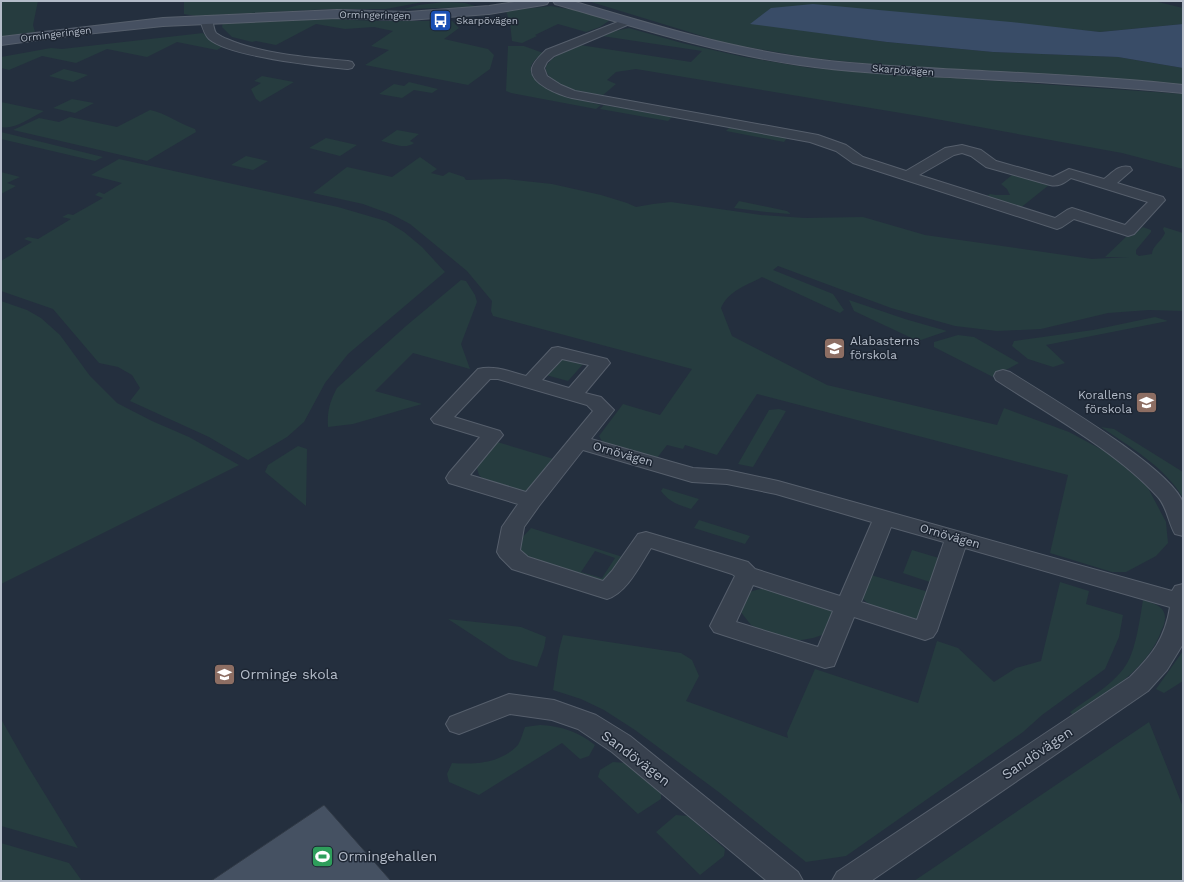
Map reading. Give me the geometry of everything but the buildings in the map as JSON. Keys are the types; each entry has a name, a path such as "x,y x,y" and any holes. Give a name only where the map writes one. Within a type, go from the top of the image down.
{"street":[{"name":"Ormingeringen","path":"1,41 76,31 206,19 337,14 408,16 483,11 543,1"},
{"name":"Skarpövägen","path":"559,1 702,42 766,56 800,61 905,71 1115,82 1183,89"},
{"path":"206,19 213,36 229,45 322,63 348,64"},
{"path":"628,21 550,53 542,59 539,64 538,69 540,77 555,88 572,94 813,138 841,148 858,160 909,175 1057,224 1072,213 1128,231 1157,202 1155,198 1069,173 1055,182 991,164 981,150 962,149 950,151 909,175"},
{"path":"1107,184 1125,170"},
{"path":"530,383 558,352 601,363 573,395"},
{"path":"531,501 456,478 493,435 441,419 485,373 499,374 594,401 604,410 580,442 531,501 513,527 508,552 520,563 607,591 620,577 646,539 740,568 747,576 925,631 957,538"},
{"path":"1003,376 1101,439 1135,464 1167,493 1178,514 1183,529"},
{"name":"Ornövägen","path":"580,442 692,475 748,480 1183,602"},
{"path":"747,576 722,626 825,660 884,518"},
{"name":"Sandövägen","path":"847,881 1140,684 1154,669 1173,641 1183,602 1183,592"},
{"name":"Sandövägen","path":"459,724 509,704 554,710 587,722 633,753 788,881"}],"green space":[{"path":"1,1 38,1 33,25 35,32 1,37"},
{"path":"184,1 428,1 386,9 330,9 196,16 184,14"},
{"path":"588,1 1154,1 1183,8 1183,24 1100,32 938,16 751,23 887,42 993,52 1118,57 1183,68 1183,85 1148,81 896,67 804,57 725,43"},
{"path":"444,2 465,3 478,7 404,9 419,5"},
{"path":"551,6 579,11 610,20 600,27 586,32 558,24 522,43 512,41 510,23 506,11"},
{"path":"329,19 378,21 452,21 459,28 444,39 488,49 494,55 490,69 468,85 365,65 389,50 371,46 393,31 374,27 345,29 316,24 276,45 256,41 252,42 232,37 222,27 223,22"},
{"path":"629,28 682,43 744,57 810,68 1183,94 1183,169 1122,153 925,117 636,69 616,72 607,80 616,84 603,95 580,93 560,86 550,78 546,71 546,66 551,60 559,54 580,45 691,62 702,51 602,36"},
{"path":"203,33 214,43 222,47 217,50 177,42 147,57 107,49 76,63 42,56 9,70 1,68 1,57 51,48 62,49"},
{"path":"508,46 524,46 543,53 532,64 531,73 537,81 563,94 601,105 596,109 506,91"},
{"path":"64,69 88,75 73,82 49,76"},
{"path":"262,76 294,82 260,102 256,99 251,89 261,83 254,81"},
{"path":"409,82 438,89 432,93 414,90 402,98 379,94 394,84 404,86"},
{"path":"72,99 94,103 75,113 53,108"},
{"path":"1,102 44,111 12,127 1,127"},
{"path":"604,105 672,117 668,121 600,109"},
{"path":"150,110 156,111 195,129 196,132 147,161 13,130 39,118 59,122 70,117 117,127"},
{"path":"730,127 787,138 784,142 726,131"},
{"path":"397,130 419,134 410,141 414,143 406,146 381,141"},
{"path":"1,132 103,157 95,161 1,139"},
{"path":"326,138 357,145 340,156 309,148"},
{"path":"246,156 268,161 253,170 231,165"},
{"path":"420,157 437,169 431,173 443,176 449,172 464,177 466,180 506,179 552,184 601,195 636,207 671,202 761,215 805,218 863,217 925,235 1092,259 1129,257 1105,257 1128,235 1132,236 1143,227 1151,230 1151,232 1136,250 1136,254 1139,256 1152,254 1152,251 1165,233 1163,229 1164,227 1183,233 1183,311 1149,310 1108,313 1041,329 997,331 955,326 891,308 778,266 773,270 833,294 844,310 840,313 762,277 733,293 724,302 721,308 732,336 827,385 997,425 1004,408 1069,432 1108,453 1147,486 1166,522 1168,543 1156,556 1126,572 1112,572 1050,553 1068,475 757,394 717,455 685,445 683,449 667,445 657,458 603,443 599,436 623,404 660,415 692,369 493,316 491,311 492,301 467,271 410,224 393,215 363,204 313,193 347,167 392,177"},
{"path":"119,159 338,207 386,221 404,232 422,247 445,272 348,354 325,383 304,422 287,437 248,460 209,437 130,401 140,388 132,375 118,367 99,363 53,309 1,291 1,261 32,242 24,239 28,237 38,239 71,219 62,217 68,214 73,215 103,198 95,195 99,192 104,194 122,183 91,175"},
{"path":"1,172 20,177 7,183 16,186 1,194"},
{"path":"1012,175 1017,175 1049,185 1019,209 985,197 990,194 1010,195 1007,189 1001,184"},
{"path":"739,201 787,211 791,214 734,208"},
{"path":"461,280 466,281 475,295 477,302 461,344 470,369 413,353 375,391 422,404 353,424 328,427 328,416 332,397 337,388 406,326"},
{"path":"849,300 905,319 947,331 918,341 854,311"},
{"path":"1,301 27,310 41,318 60,335 90,376 117,403 152,421 189,437 239,465 1,584"},
{"path":"1155,317 1168,321 1046,345 1065,363 1053,367 1028,359 1012,346 1014,341 1093,330"},
{"path":"958,335 974,337 1019,363 993,377 934,347 934,342"},
{"path":"563,357 584,363 568,381 546,375"},
{"path":"779,409 786,411 753,467 738,464 769,410"},
{"path":"1101,427 1114,429 1183,472 1183,498 1176,487 1157,467"},
{"path":"494,441 557,460 531,489 520,492 484,480 479,475 476,465"},
{"path":"298,446 307,449 306,506 265,472 268,465"},
{"path":"663,488 699,499 691,509 667,498 661,491"},
{"path":"699,520 750,536 745,544 694,528"},
{"path":"531,528 626,558 611,580 600,582 523,556 519,544","holes":["595,551 615,558 602,578 581,572"]},
{"path":"912,550 942,559 933,583 903,573"},
{"path":"871,575 932,593 923,618 900,616 882,610 862,598"},
{"path":"1060,582 1089,591 1086,604 1123,615 1119,637 1105,669 1042,715 1023,732 846,856 806,862 720,793 635,730 604,710 581,699 553,690 559,650 563,635 681,653 692,660 699,676 686,701 788,738 787,733 815,669 918,703 937,641 958,648 994,682 1016,668 1041,661"},
{"path":"761,589 768,589 835,611 828,633 813,638 796,641 762,631 751,625 740,611 748,593"},
{"path":"1143,600 1158,606 1165,614 1164,624 1156,644 1147,657 1125,679 1074,716 1070,712 1108,685 1126,665 1135,643"},
{"path":"448,619 521,627 546,637 544,648 537,667 509,659"},
{"path":"1183,651 1183,681 1164,693 1156,689"},
{"path":"1,719 27,765 78,848 1,826"},
{"path":"1149,722 1183,807 1183,881 914,881"},
{"path":"540,725 569,730 589,740 595,745 589,756 580,759 562,743 479,795 449,782 447,774 452,763 470,764 487,762 504,756 518,745 525,727"},
{"path":"613,762 626,763 661,793 661,799 638,814 598,777 600,770"},
{"path":"676,815 688,816 725,849 724,856 700,875 656,832"},
{"path":"1,843 69,863 82,881 1,881"}],"water":[{"path":"813,4 1011,22 1100,32 1183,24 1183,68 1118,57 993,52 887,42 750,24 771,8"}],"place":[{"name":"Skarpövägen","path":"440,20"},
{"name":"Alabasterns förskola","path":"835,348"},
{"name":"Korallens förskola","path":"1147,402"},
{"name":"Orminge skola","path":"224,674"},
{"name":"Ormingehallen","path":"323,856"}]}
